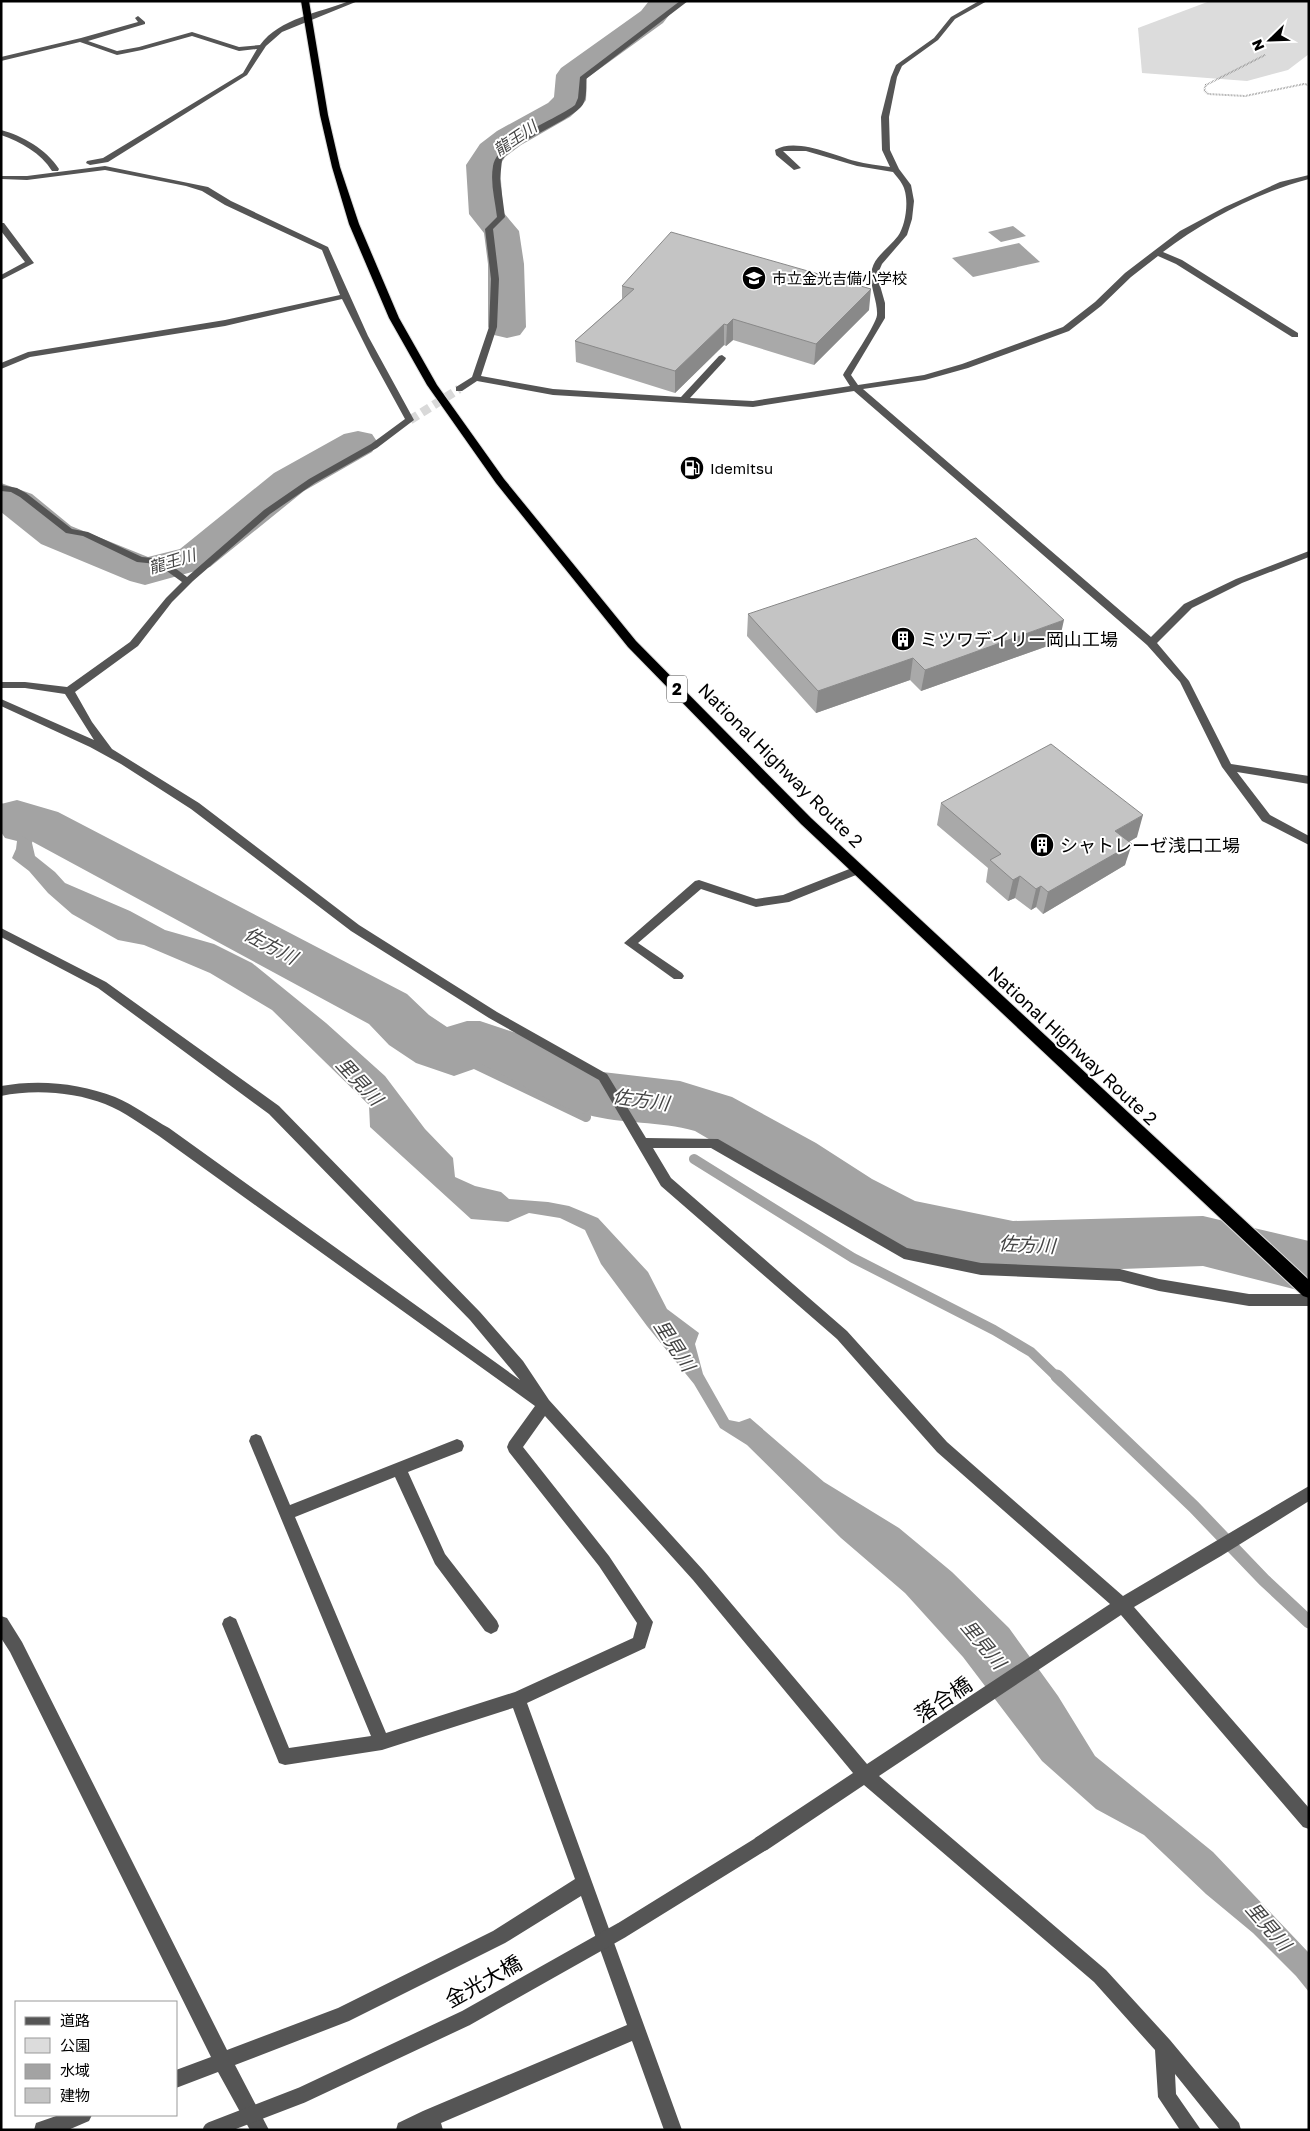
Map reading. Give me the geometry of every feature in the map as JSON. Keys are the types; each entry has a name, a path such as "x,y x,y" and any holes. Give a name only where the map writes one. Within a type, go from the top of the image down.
{"highway":[{"name":"National Highway Route 2","path":"305,1 324,115 336,167 354,224 394,318 432,385 500,481 632,644 806,821 1307,1292"}],"street":[{"path":"3,178 98,162 117,153 245,74 254,66 261,47 273,35 308,18 355,1"},
{"path":"460,389 476,378 493,327 495,279 489,229 501,217 496,177 497,161 505,152 579,105 582,95 582,78 685,1"},
{"path":"984,1 953,18 936,39 899,65 884,117 886,150 895,170 907,186 910,201 908,219 903,235 878,263 875,271 875,282 881,303 881,318 847,374 855,387 1151,643 1184,680 1227,767 1266,818 1309,841"},
{"path":"1,60 63,43 83,40 144,22 138,18"},
{"path":"83,40 117,53 140,49 192,34 239,50 261,47"},
{"path":"1,132 44,156 51,161 55,169"},
{"path":"797,168 779,153 779,150 790,146 801,147 854,163 895,170"},
{"path":"1,685 25,685 68,691 134,644 169,600 187,581 267,512 312,481 374,446 410,420 388,382 345,296 325,249 228,203 205,189 187,184 105,168 27,178 3,178"},
{"path":"476,378 553,392 753,404 925,377 1066,329 1098,304 1128,275 1183,233 1228,209 1283,184 1309,177"},
{"path":"1,225 30,263 1,278"},
{"path":"1158,252 1179,262 1294,335"},
{"path":"1,366 28,355 225,323 345,296"},
{"path":"683,400 722,358"},
{"path":"1,488 14,490 23,495 70,531 85,534 140,560 160,560 175,574 187,581"},
{"path":"1151,643 1188,606 1239,581 1309,554"},
{"path":"68,691 108,752"},
{"path":"1,702 108,752 195,806 355,928 493,1015 603,1077 666,1182 842,1335 942,1447 1122,1605 1309,1820"},
{"path":"1227,767 1309,780"},
{"path":"678,976 630,943 699,884 756,903 785,899 857,870"},
{"path":"1,932 102,985 274,1110 475,1316 518,1365 544,1405 698,1575 864,1775 1100,1976 1164,2046 1232,2130"},
{"path":"1,1091 12,1088 60,1089 110,1101 157,1128 544,1405"},
{"path":"641,1143 713,1143 904,1253 981,1269 1120,1275 1159,1285 1249,1300 1307,1292"},
{"path":"230,1624 285,1757 382,1742 517,1699 639,1643 644,1622 604,1561 514,1447 544,1405"},
{"path":"256,1441 382,1742"},
{"path":"286,1514 457,1446"},
{"path":"399,1469 440,1559 491,1626"},
{"name":"落合橋","path":"864,1775 1122,1605 1216,1552 1309,1493"},
{"path":"1,1622 16,1647 223,2062 260,2130"},
{"path":"517,1699 673,2130"},
{"name":"金光大橋","path":"211,2130 302,2095 466,2018 622,1930 761,1844 864,1775"},
{"path":"178,2078 343,2015 499,1937 585,1883"},
{"path":"405,2130 432,2124 637,2030"},
{"path":"1164,2046 1167,2097 1192,2130"},
{"path":"43,2130 80,2116"}],"path":[{"path":"1265,55 1206,85 1204,90 1208,94 1239,97 1262,95 1309,85"}],"green space":[{"path":"1210,1 1309,1 1309,54 1288,70 1247,81 1142,73 1138,28"}],"water":[{"path":"1013,226 1026,236 1001,242 988,232"},
{"path":"1019,243 1040,262 973,277 952,258"},
{"name":"里見川","path":"1,803 44,823 37,827 32,843 35,856 65,883 130,911 165,930 214,944 252,963 326,1023 385,1076 425,1129 453,1158 455,1177 475,1186 501,1192 509,1199 548,1202 569,1206 598,1218 648,1272 667,1309 699,1333 695,1344 703,1374 729,1420 739,1422 750,1418 824,1482 899,1528 952,1572 1009,1628 1058,1696 1095,1756 1213,1852 1309,1953 1309,1992 1296,1976 1253,1933 1206,1894 1144,1835 1096,1809 1042,1761 963,1657 905,1593 841,1538 747,1445 720,1428 694,1384 647,1326 601,1264 585,1230 560,1218 529,1213 508,1222 471,1219 370,1127 369,1105 272,1010 210,973 144,945 118,940 72,914 48,893 29,871 12,858 17,841 5,838 1,832"}],"building":[{"path":"671,232 871,289 816,344 733,319 727,325 724,324 675,371 575,341 634,289 622,286"},
{"name":"ミツワデイリー岡山工場","path":"976,538 1064,620 925,670 913,658 818,691 748,614"},
{"name":"シャトレーゼ浅口工場","path":"1051,744 1143,815 1115,831 1132,844 1048,892 1041,886 1036,889 1020,876 1013,880 990,860 1001,854 941,803"}],"waterway":[{"name":"龍王川","path":"507,327 506,264 501,231 486,214 483,165 492,151 509,138 559,110 570,100 572,75 652,17 665,1"},
{"name":"龍王川","path":"1,496 17,503 56,535 145,572 195,558 289,482 358,443"},
{"name":"佐方川","path":"17,817 40,824 334,979 388,1009 409,1030 436,1048 454,1054 462,1044 480,1042 511,1053 562,1081 590,1093 680,1104 712,1113 795,1160 851,1196 903,1224 1013,1247 1203,1241 1309,1267"},
{"path":"454,1054 586,1117"},
{"path":"694,1159 853,1258 994,1330 1031,1352 1058,1378"},
{"path":"1057,1376 1194,1507 1264,1580 1309,1622"}],"tunnel":[{"path":"410,420 459,389"}],"place":[{"name":"市立金光吉備小学校","path":"754,278"},
{"name":"Idemitsu","path":"692,468"},
{"name":"ミツワデイリー岡山工場","path":"903,639"},
{"name":"シャトレーゼ浅口工場","path":"1042,845"}]}
